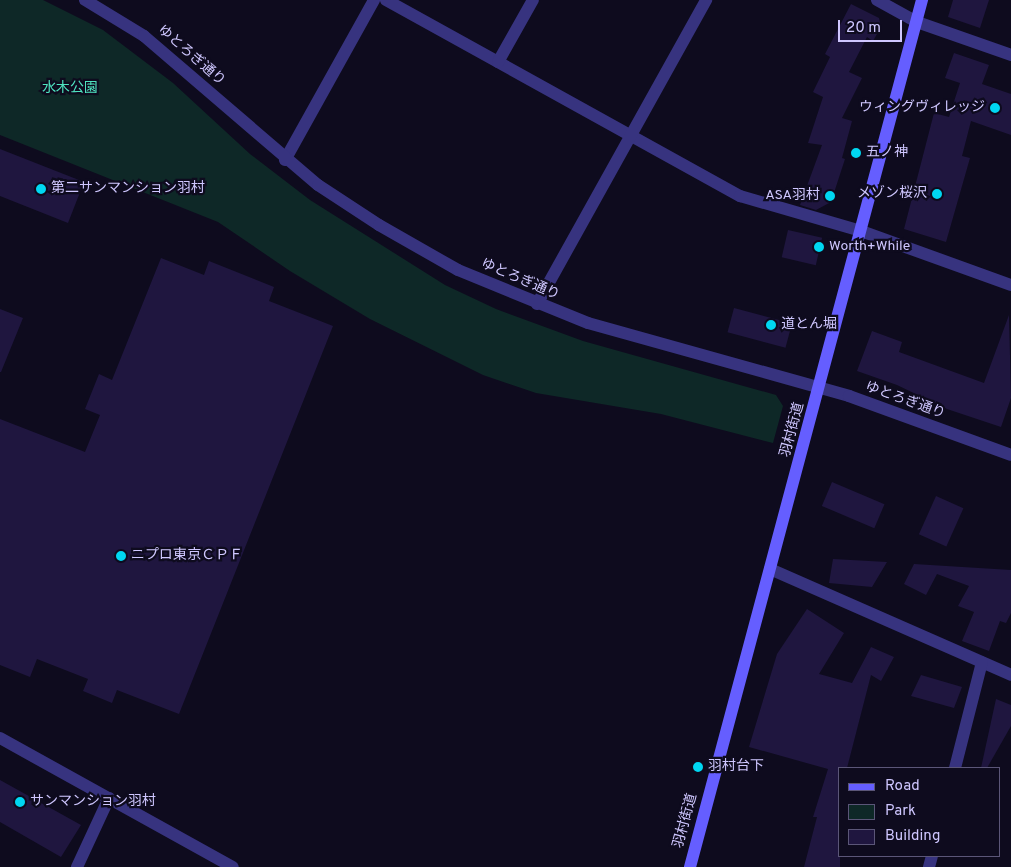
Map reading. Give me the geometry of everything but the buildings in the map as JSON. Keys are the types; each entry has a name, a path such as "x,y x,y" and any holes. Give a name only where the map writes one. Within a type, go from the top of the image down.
{"main road":[{"name":"羽村街道","path":"690,867 820,388 922,0"}],"street":[{"name":"ゆとろぎ通り","path":"85,0 144,36 286,160 318,185 413,246 458,270 537,304 627,335 820,388 1011,455"},
{"path":"286,160 374,0"},
{"path":"386,0 740,196 861,231 1011,285"},
{"path":"498,62 533,0"},
{"path":"537,304 706,0"},
{"path":"877,0 917,22 1011,55"},
{"path":"770,569 1011,675"},
{"path":"955,767 982,662"},
{"path":"0,738 233,867"},
{"path":"77,867 110,798"}],"green space":[{"name":"水木公園","path":"0,0 43,0 103,30 173,83 250,154 310,200 445,285 496,309 583,341 776,395 783,406 773,443 661,414 536,393 483,375 370,319 290,271 218,222 0,135"}],"place":[{"name":"ウィングヴィレッジ","path":"995,108"},
{"name":"五ノ神","path":"856,153"},
{"name":"第二サンマンション羽村","path":"41,189"},
{"name":"メゾン桜沢","path":"937,194"},
{"name":"ASA羽村","path":"830,196"},
{"name":"Worth+While","path":"819,247"},
{"name":"道とん堀","path":"771,325"},
{"name":"ニプロ東京ＣＰＦ","path":"121,556"},
{"name":"羽村台下","path":"698,767"},
{"name":"サンマンション羽村","path":"20,802"}]}
